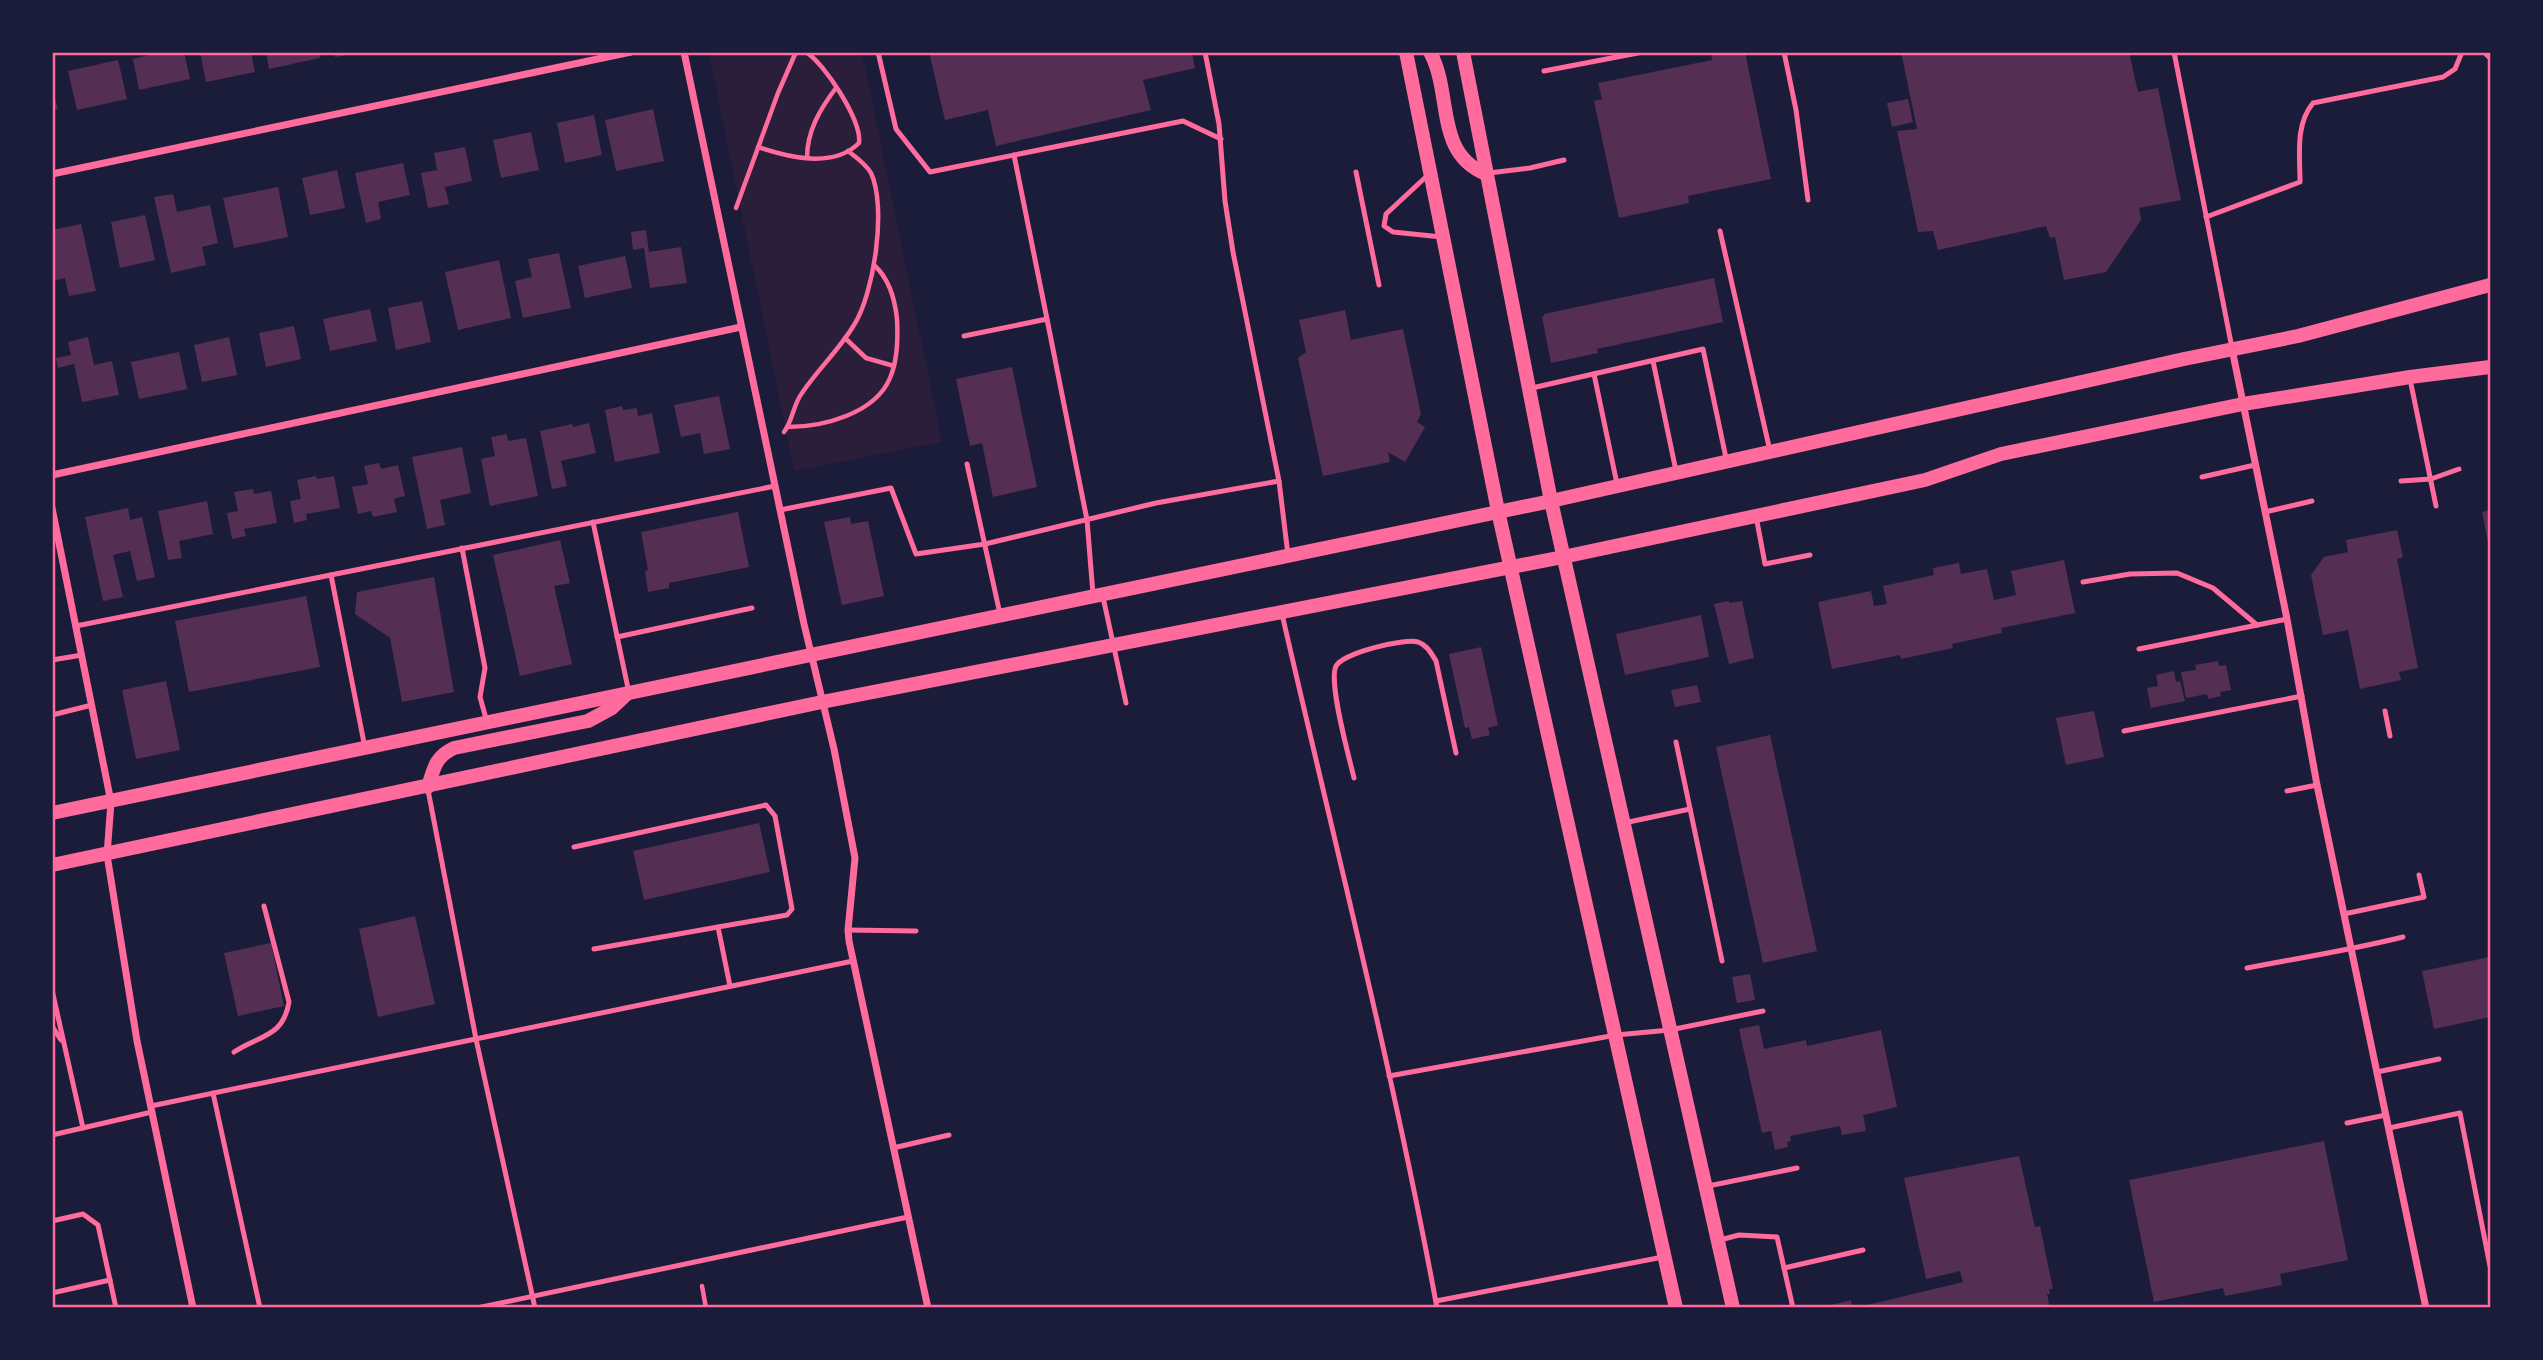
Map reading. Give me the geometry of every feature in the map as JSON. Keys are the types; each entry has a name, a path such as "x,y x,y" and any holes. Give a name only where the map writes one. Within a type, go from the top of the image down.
{"main road":[{"path":"1406,52 1511,567 1676,1307"},
{"path":"1430,52 1450,134 1460,157 1486,174"},
{"path":"1463,52 1550,501 1733,1307"},
{"path":"52,813 1550,501 2298,336 2490,285"},
{"path":"52,865 822,702 1563,557 1925,480 2001,454 2243,404 2490,367"},
{"path":"428,787 438,758 445,752 588,721 612,708 629,692"}],"street":[{"path":"52,174 631,52"},
{"path":"684,52 811,654 834,748 855,858 848,930 853,961 928,1307"},
{"path":"52,475 741,327"},
{"path":"2232,349 2287,619 2317,785 2426,1307"},
{"path":"52,508 111,802 107,855 137,1041 193,1307"}],"lane":[{"path":"878,52 896,129 930,172 1183,121 1221,139"},
{"path":"1205,52 1221,139 1225,201 1233,252 1279,481 1288,555"},
{"path":"1544,71 1643,52"},
{"path":"1784,52 1796,110 1808,200"},
{"path":"2174,52 2232,349"},
{"path":"2206,217 2300,182 2303,115 2313,103 2443,77 2455,69 2462,52"},
{"path":"2484,52 2490,58"},
{"path":"1014,155 1087,520 1098,594 1126,703"},
{"path":"1486,174 1564,160"},
{"path":"1356,172 1380,285"},
{"path":"1430,173 1386,214 1384,226 1393,232 1443,237"},
{"path":"1367,225 1385,221"},
{"path":"1720,230 1770,451"},
{"path":"964,336 1047,319"},
{"path":"1528,389 1703,349 1727,461"},
{"path":"1653,361 1676,472"},
{"path":"1594,374 1618,485"},
{"path":"2410,377 2436,506"},
{"path":"967,464 1000,614"},
{"path":"2202,477 2255,466"},
{"path":"2402,481 2431,479 2459,469"},
{"path":"780,510 891,488 916,554 985,544 1156,503 1279,481"},
{"path":"76,626 775,486"},
{"path":"2265,512 2312,501"},
{"path":"1756,516 1765,564 1810,555"},
{"path":"593,522 629,692"},
{"path":"462,548 485,668 480,697 487,722"},
{"path":"2083,582 2130,574 2177,573 2213,589 2257,625"},
{"path":"331,575 365,748"},
{"path":"617,637 752,608"},
{"path":"1282,612 1389,1076 1436,1304 1665,1256"},
{"path":"2139,649 2287,619"},
{"path":"1354,778 1333,681 1336,665 1345,657 1370,648 1416,641 1429,648 1436,661 1456,752"},
{"path":"52,660 82,655"},
{"path":"2124,731 2302,696"},
{"path":"52,715 92,705"},
{"path":"2385,711 2390,736"},
{"path":"1676,742 1722,961"},
{"path":"2287,791 2317,785"},
{"path":"428,787 476,1039 535,1307"},
{"path":"574,847 766,805 775,816 792,909 787,915 594,949"},
{"path":"1623,823 1690,809"},
{"path":"2344,914 2424,897 2419,875"},
{"path":"234,1052 279,1028 287,1014 289,1002 264,906"},
{"path":"718,927 730,986"},
{"path":"848,930 916,931"},
{"path":"2247,968 2320,953 2351,950 2403,937"},
{"path":"52,1135 213,1094 853,961"},
{"path":"52,990 83,1128"},
{"path":"1389,1076 1616,1035 1670,1030 1763,1011"},
{"path":"52,1026 65,1045"},
{"path":"2377,1072 2439,1059"},
{"path":"213,1094 260,1307"},
{"path":"2389,1128 2460,1113 2490,1266"},
{"path":"2347,1124 2386,1115"},
{"path":"893,1148 949,1135"},
{"path":"1706,1187 1797,1168"},
{"path":"52,1221 83,1214 98,1226 116,1307"},
{"path":"477,1307 908,1217"},
{"path":"1718,1241 1739,1235 1777,1237 1793,1307"},
{"path":"1784,1268 1863,1250"},
{"path":"52,1293 110,1280"}],"path":[{"path":"736,208 796,52"},
{"path":"758,147 785,156 807,158 831,156 848,151 859,143 855,122 836,88 813,57 806,52"},
{"path":"807,158 807,141 816,119 821,107 836,88"},
{"path":"848,151 870,173 874,186 878,238 874,266 855,324 834,355 802,392 786,430 833,420 867,404 886,387 894,366 897,327 895,302 883,274 874,266"},
{"path":"845,338 866,358 894,366"},
{"path":"702,1286 706,1307"}],"shaded area":[{"path":"709,53 862,53 942,442 794,471"}],"building":[{"path":"148,52 184,52 190,79 139,90 133,59 149,55"},
{"path":"200,52 251,52 255,72 206,82"},
{"path":"266,52 319,52 320,58 269,69"},
{"path":"334,52 353,52 353,54 335,57"},
{"path":"929,52 1192,52 1195,68 1143,80 1151,110 996,146 988,110 945,120"},
{"path":"1711,52 1730,52 1730,55 1745,52 1771,179 1688,196 1689,203 1619,218 1594,101 1602,99 1598,83 1712,60"},
{"path":"1901,52 2129,52 2138,92 2158,88 2181,200 2139,208 2141,220 2106,272 2064,280 2055,237 2050,238 2046,226 1938,250 1933,231 1918,232 1897,131 1917,129"},
{"path":"118,60 127,99 77,110 68,71"},
{"path":"52,90 58,109 52,110"},
{"path":"1908,99 1913,122 1892,127 1887,103"},
{"path":"653,109 664,161 616,171 605,120"},
{"path":"594,115 602,155 565,163 557,123"},
{"path":"531,132 539,170 501,178 493,140"},
{"path":"465,147 472,181 445,187 449,204 428,208 421,173 437,170 434,153"},
{"path":"403,163 410,195 378,202 381,219 366,223 355,173"},
{"path":"337,170 345,208 310,215 302,178"},
{"path":"278,187 288,237 234,248 223,198"},
{"path":"173,194 177,212 210,205 218,243 202,247 206,265 171,273 154,197"},
{"path":"145,215 155,260 120,268 111,222"},
{"path":"81,224 96,291 69,296 65,278 52,281 52,230"},
{"path":"646,230 649,252 681,247 687,283 650,288 644,248 633,250 631,232"},
{"path":"559,253 571,308 523,318 515,281 532,277 528,259"},
{"path":"625,256 632,288 585,298 578,266"},
{"path":"499,260 511,318 458,330 445,272"},
{"path":"1714,278 1723,322 1597,349 1598,353 1551,363 1542,317 1544,314"},
{"path":"422,301 431,342 396,350 388,308"},
{"path":"370,309 377,341 330,351 323,319"},
{"path":"1345,310 1351,340 1403,329 1421,414 1417,422 1425,427 1405,462 1388,452 1390,462 1323,476 1298,358 1306,352 1299,320"},
{"path":"294,326 301,359 266,367 259,333"},
{"path":"88,337 94,365 112,361 119,395 82,402 74,364 58,368 56,358 71,355 68,342"},
{"path":"229,337 237,375 202,382 194,345"},
{"path":"179,352 187,389 139,399 131,362"},
{"path":"1012,367 1037,487 993,497 982,443 970,446 956,379"},
{"path":"719,396 730,449 704,454 700,433 681,437 674,405"},
{"path":"622,406 623,410 637,408 638,416 652,413 660,453 615,462 605,410"},
{"path":"589,423 596,453 561,461 567,486 552,489 540,431"},
{"path":"507,434 508,441 526,438 538,496 490,506 481,459 495,456 491,437"},
{"path":"462,447 471,493 440,500 445,525 427,529 412,457"},
{"path":"379,463 381,469 398,465 405,496 394,499 397,512 373,517 371,511 358,514 352,487 368,484 364,466"},
{"path":"316,476 317,479 334,476 340,508 306,514 307,520 294,523 290,501 301,499 297,480"},
{"path":"253,489 254,494 271,491 277,523 244,529 246,536 232,539 227,513 238,511 234,492"},
{"path":"207,501 213,534 179,541 182,558 168,560 158,511"},
{"path":"128,508 130,520 142,517 155,577 137,581 130,551 113,555 123,597 103,601 85,517"},
{"path":"2490,510 2490,547 2489,547 2482,512"},
{"path":"738,512 749,567 669,583 669,588 648,592 645,571 648,570 641,532"},
{"path":"850,517 851,524 868,521 884,596 842,605 824,522"},
{"path":"2397,530 2403,557 2397,559 2418,668 2399,672 2401,680 2360,689 2348,630 2323,635 2311,575 2324,557 2348,552 2346,540"},
{"path":"560,540 570,583 554,586 572,664 520,676 493,555"},
{"path":"2064,560 2075,613 2001,628 2002,633 1952,644 1953,648 1901,659 1900,655 1832,669 1818,602 1871,591 1874,606 1887,604 1883,586 1934,575 1933,568 1959,563 1961,574 1987,569 1994,600 2016,595 2011,571"},
{"path":"434,577 454,692 402,702 390,638 355,614 357,592"},
{"path":"306,596 320,667 189,692 175,621"},
{"path":"1742,601 1754,658 1729,664 1714,604"},
{"path":"1701,615 1709,657 1625,675 1616,634"},
{"path":"1481,647 1498,725 1488,728 1490,735 1472,739 1469,727 1465,728 1449,654"},
{"path":"2218,661 2219,666 2226,665 2231,690 2220,692 2221,696 2208,699 2207,694 2186,698 2181,672 2196,670 2195,665"},
{"path":"2174,671 2176,682 2180,681 2185,701 2151,708 2147,688 2158,686 2156,675"},
{"path":"166,681 180,750 136,759 122,690"},
{"path":"1697,685 1701,702 1675,707 1671,690"},
{"path":"2094,711 2104,757 2066,765 2056,718"},
{"path":"1770,735 1817,951 1763,963 1716,747"},
{"path":"759,823 770,872 644,900 633,851"},
{"path":"415,916 435,1004 378,1017 359,929"},
{"path":"271,943 284,1006 238,1016 224,953"},
{"path":"2490,957 2490,1017 2434,1029 2422,971"},
{"path":"1750,974 1755,1000 1737,1003 1732,977"},
{"path":"1759,1025 1764,1049 1806,1040 1807,1046 1881,1030 1897,1107 1863,1115 1866,1131 1842,1135 1840,1126 1790,1136 1788,1147 1775,1150 1771,1131 1762,1133 1739,1029"},
{"path":"2324,1141 2348,1260 2280,1274 2282,1285 2225,1296 2223,1288 2154,1302 2129,1180"},
{"path":"2019,1156 2035,1227 2040,1226 2053,1289 2049,1289 2050,1294 2047,1294 2050,1308 1855,1308 1963,1282 1960,1271 1926,1279 1904,1178"},
{"path":"1851,1300 1852,1308 1831,1308 1831,1305"}]}
